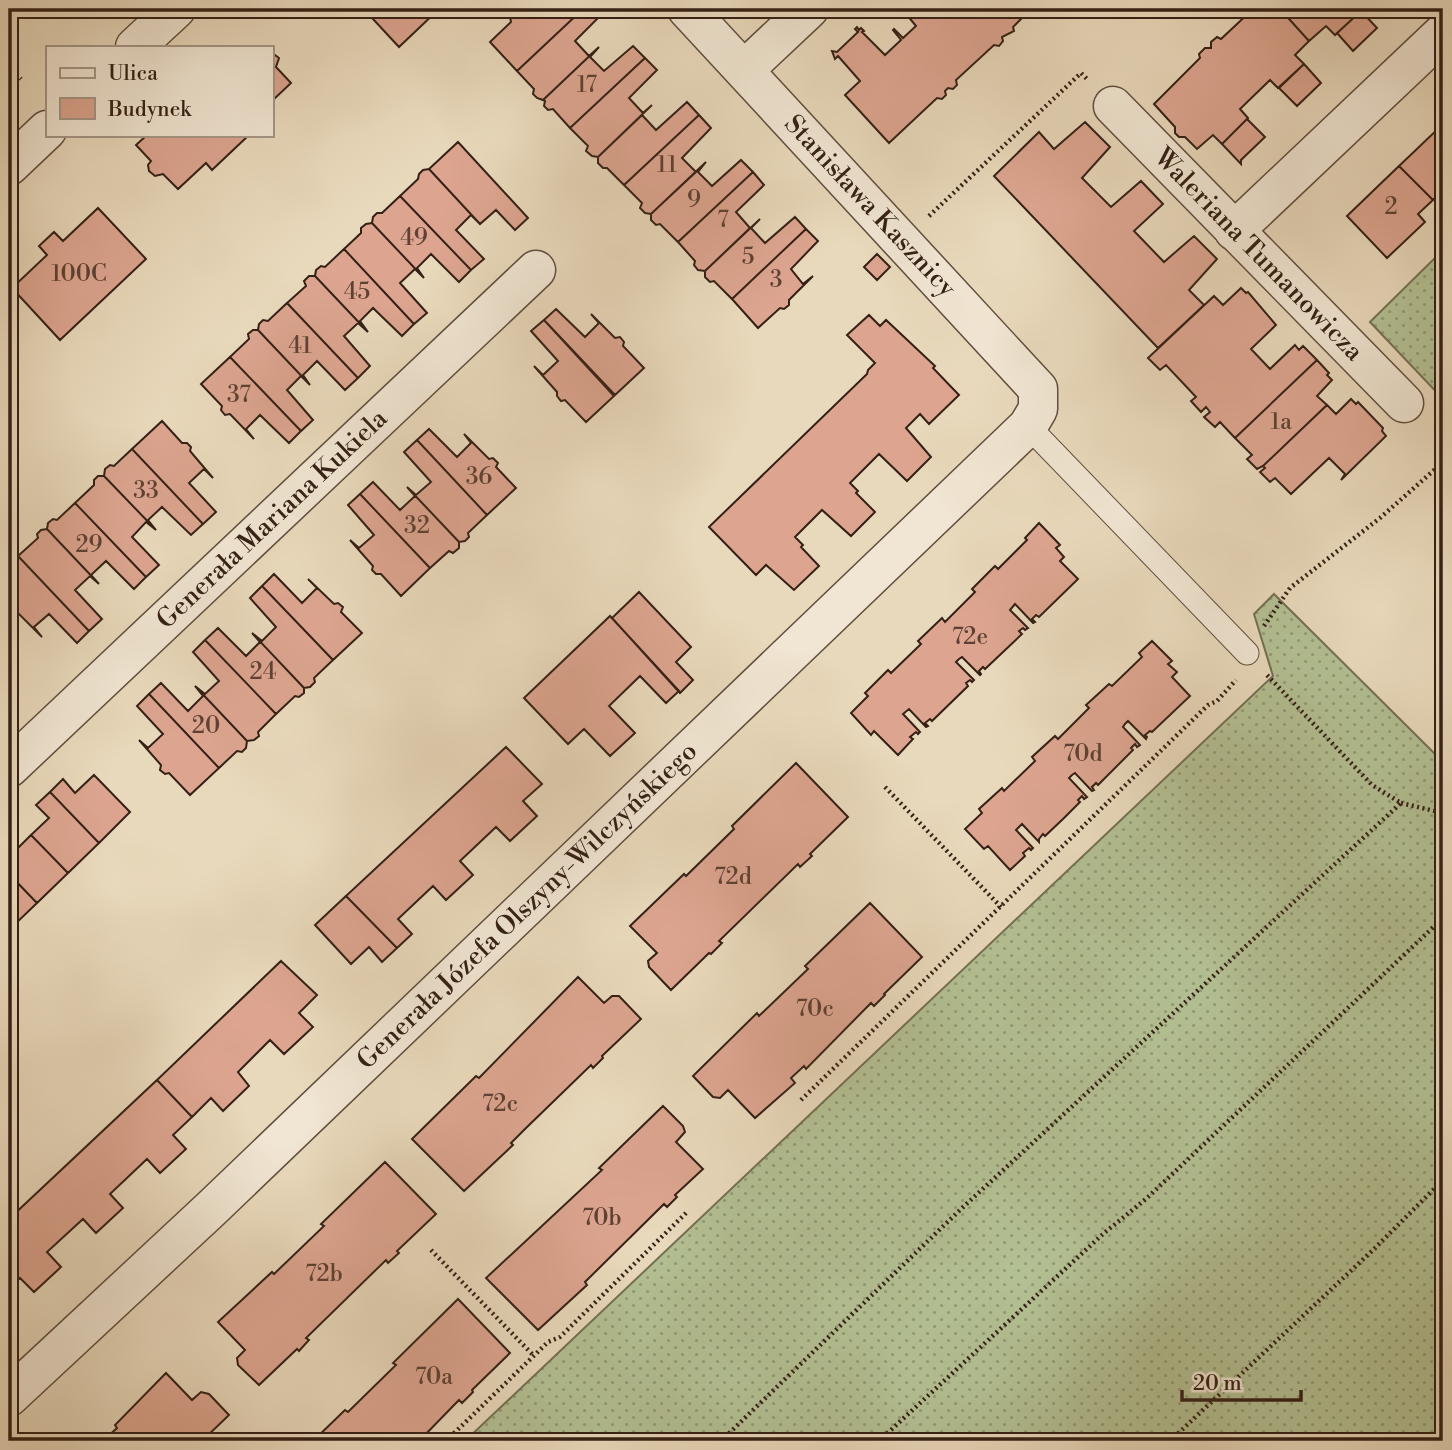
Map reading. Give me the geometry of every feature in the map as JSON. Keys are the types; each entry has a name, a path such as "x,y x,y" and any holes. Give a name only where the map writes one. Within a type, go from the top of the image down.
{"street":[{"path":"136,46 176,9"},
{"name":"Stanisława Kasznicy","path":"687,9 1038,389 1033,417"},
{"path":"744,70 809,9"},
{"path":"1234,231 1443,33"},
{"name":"Waleriana Tumanowicza","path":"1113,106 1404,403"},
{"path":"9,166 46,131"},
{"name":"Generała Mariana Kukiela","path":"9,768 536,270"},
{"name":"Generała Józefa Olszyny-Wilczyńskiego","path":"13,1384 222,1199 1033,417"}],"lane":[{"path":"1033,417 1247,653"}],"path":[{"path":"9,66 21,79"},
{"path":"902,242 1081,73 1113,106"},
{"path":"1441,464 1380,518 1290,588 1247,653 1372,785 1401,803 1443,813"},
{"path":"801,1100 1238,678"},
{"path":"885,787 1001,907"},
{"path":"721,1441 961,1209 1401,803"},
{"path":"879,1441 1104,1234 1147,1198 1443,918"},
{"path":"1170,1441 1373,1251 1443,1180"},
{"path":"446,1441 548,1342 560,1337 685,1213"},
{"path":"431,1250 534,1356"}],"green space":[{"path":"1443,250 1443,399 1370,322"},
{"path":"1274,594 1443,762 1443,1441 465,1441 1273,676 1254,614"}],"building":[{"path":"384,9 439,9 399,47 373,19"},
{"path":"525,9 545,9 551,15 557,9 583,9 517,71 490,42 511,22 510,17 515,12 520,14"},
{"path":"583,9 599,9 603,13 575,41 589,56 599,47 543,100 537,98 533,94 534,89 517,71"},
{"path":"902,9 1031,9 1013,27 1014,31 1002,37 1003,41 999,46 994,45 956,80 957,85 953,89 948,88 942,99 937,98 889,143 845,95 860,81 838,56 835,59 832,51 837,52 858,32 855,29 857,27 864,31 862,32 885,55 901,40 894,29 903,38 916,26"},
{"path":"1253,9 1280,9 1309,41 1295,55 1304,64 1278,88 1270,80 1240,109 1248,118 1222,144 1213,135 1197,149 1185,137 1179,137 1175,133 1175,127 1154,104 1200,58 1199,54 1205,48 1211,48 1211,42 1217,37 1221,39"},
{"path":"1280,9 1361,11 1335,35 1326,26 1309,41"},
{"path":"1361,11 1377,28 1353,51 1337,33"},
{"path":"633,46 645,58 570,128 553,109 548,110 544,106 543,100 599,47 590,57 604,71"},
{"path":"273,54 279,58 276,67 291,83 273,100"},
{"path":"645,58 657,70 629,98 643,113 652,105 598,157 592,156 586,151 588,146 570,128"},
{"path":"1304,64 1321,83 1297,106 1279,88"},
{"path":"687,102 699,115 624,185 598,163 598,157 642,115 656,130"},
{"path":"699,115 711,128 682,158 696,172 651,214 645,213 640,208 642,203 624,185"},
{"path":"1247,119 1265,137 1241,160 1241,164 1222,144"},
{"path":"1085,122 1110,147 1082,178 1111,207 1141,181 1163,204 1134,231 1164,262 1194,236 1217,259 1189,290 1204,305 1158,348 994,176 1039,132 1054,149"},
{"path":"1443,124 1443,190 1433,200 1399,166"},
{"path":"146,136 248,136 212,170 206,163 178,189 163,174 155,176 149,171 148,165 151,161 136,145"},
{"path":"458,142 528,218 515,230 496,210 480,224 429,169"},
{"path":"741,160 753,172 678,242 660,224 656,225 651,220 651,214 706,162 698,172 712,186"},
{"path":"1399,166 1433,200 1418,214 1425,222 1387,258 1347,216"},
{"path":"429,169 480,224 471,215 456,230 484,259 471,270 400,196 418,179 423,170"},
{"path":"753,172 764,185 736,212 750,228 705,271 698,270 694,265 695,261 678,242"},
{"path":"400,196 471,270 459,282 431,254 417,268 424,278 372,223 377,213 382,213"},
{"path":"98,208 146,259 60,340 12,288 47,255 39,246 54,232 63,241"},
{"path":"795,217 806,229 732,299 714,281 710,282 705,277 705,271 760,219 751,228 765,243"},
{"path":"372,223 424,278 415,269 400,283 427,313 414,324 344,249 361,233 361,228"},
{"path":"806,229 818,241 791,269 803,284 813,276 789,300 789,305 784,309 780,308 758,328 732,299"},
{"path":"344,249 414,324 402,336 373,308 360,321 368,332 315,276 316,270 321,266 325,267"},
{"path":"877,254 890,267 877,280 864,267"},
{"path":"309,276 315,276 368,332 358,323 344,336 370,366 358,378 287,303 306,286 304,281"},
{"path":"1241,288 1248,292 1276,325 1251,349 1270,369 1295,345 1299,350 1303,346 1317,360 1235,438 1220,422 1215,427 1204,417 1210,412 1206,407 1201,412 1191,401 1196,397 1166,365 1160,370 1148,358 1214,296 1223,305"},
{"path":"287,303 358,378 345,390 317,361 303,375 310,385 258,330 263,320 268,321"},
{"path":"556,309 585,337 599,323 591,314 615,338 620,337 624,342 623,346 644,368 615,395 544,320"},
{"path":"869,315 880,326 886,320 935,366 933,368 959,395 929,424 920,414 906,428 931,457 907,481 879,454 850,483 875,512 851,536 822,510 795,537 819,566 794,590 766,565 756,575 709,527 867,374 875,363 847,335"},
{"path":"544,320 614,396 586,422 565,400 561,401 557,392 534,366 543,375 558,361 531,331"},
{"path":"258,330 310,385 301,376 287,390 313,420 301,431 230,357 249,339 248,334"},
{"path":"230,357 301,431 289,443 260,415 246,429 254,439 230,414 225,415 221,410 222,406 201,384"},
{"path":"1317,360 1332,380 1317,396 1327,405 1257,469 1247,459 1252,455 1235,438"},
{"path":"1351,399 1356,404 1358,402 1383,428 1386,436 1341,480 1345,474 1329,458 1291,494 1275,478 1270,482 1260,472 1265,468 1263,466 1327,405 1336,414"},
{"path":"162,421 182,443 191,447 190,451 213,478 204,469 189,483 216,512 203,524 132,449"},
{"path":"429,429 457,457 471,443 464,434 489,459 493,458 498,463 496,467 516,488 487,515 417,440"},
{"path":"417,440 487,515 468,533 469,537 465,541 459,542 407,487 416,495 431,482 404,452"},
{"path":"132,449 203,524 191,535 162,507 148,520 156,530 104,476 105,469 110,465 114,466"},
{"path":"98,476 104,476 156,530 146,522 132,537 159,565 146,577 75,503 94,485"},
{"path":"373,482 400,510 415,496 407,487 459,542 459,548 453,553 449,551 430,568 360,494"},
{"path":"360,494 430,568 401,596 381,574 372,570 373,566 350,540 359,548 374,535 348,505"},
{"path":"75,503 146,577 134,589 106,561 91,575 99,584 47,529 48,523 53,519 57,520"},
{"path":"1039,523 1060,545 1056,548 1064,557 1060,561 1078,579 1039,617 1036,615 1032,619 1035,622 1033,623 1015,604 1010,610 1028,628 1019,631 1022,634 985,669 983,667 979,671 980,675 962,657 959,659 956,662 974,680 966,683 968,686 932,721 930,719 925,723 928,726 926,727 909,709 903,714 920,732 910,737 913,739 898,755 874,731 871,735 851,713 868,696 865,693 888,670 891,673 921,644 918,641 942,618 945,622 975,592 972,589 995,566 998,569 1027,540 1025,538"},
{"path":"47,529 99,584 90,576 75,590 102,619 89,631 18,556 38,538 37,534 41,530"},
{"path":"18,556 89,631 77,643 49,614 34,627 42,637 17,612 12,613 9,609 9,565"},
{"path":"274,574 302,603 317,588 308,579 334,604 338,603 343,607 341,612 362,633 333,660 262,586"},
{"path":"262,586 333,660 314,678 315,682 310,687 304,688 252,633 262,641 276,627 250,598"},
{"path":"639,592 691,647 676,662 693,680 680,693 612,618"},
{"path":"610,616 679,691 666,703 640,676 609,706 635,733 610,756 584,729 568,744 524,698"},
{"path":"218,628 246,656 260,642 252,633 304,688 304,693 299,697 295,696 276,714 205,640"},
{"path":"205,640 276,714 258,732 259,736 254,740 247,741 195,686 205,694 219,681 193,652"},
{"path":"1152,641 1172,661 1168,664 1177,672 1172,677 1190,696 1152,732 1145,735 1146,739 1128,721 1123,727 1140,745 1137,747 1135,744 1131,748 1133,750 1098,785 1096,783 1092,787 1094,790 1075,773 1072,775 1069,778 1087,797 1084,799 1082,796 1078,800 1080,802 1045,836 1043,834 1039,842 1022,824 1016,830 1033,848 1023,853 1025,856 1010,870 988,846 984,849 965,829 982,813 979,809 1002,788 1004,791 1035,761 1032,757 1055,736 1058,739 1089,708 1086,705 1109,684 1112,686 1142,657 1139,653"},
{"path":"161,683 188,711 203,696 195,686 247,741 246,748 242,752 237,751 219,768 149,694"},
{"path":"149,694 219,768 190,795 169,773 165,774 160,770 161,765 139,740 148,748 163,734 137,706"},
{"path":"506,747 542,784 523,801 537,816 510,841 496,827 460,861 473,875 446,900 433,886 398,919 412,934 397,948 346,896"},
{"path":"796,763 848,817 810,854 812,856 800,867 798,864 719,941 722,943 711,954 671,990 649,967 648,961 657,953 630,926 734,829 732,826"},
{"path":"94,775 130,812 99,843 50,792 63,779 75,793"},
{"path":"50,792 99,843 68,873 31,835 49,818 36,805"},
{"path":"31,835 68,873 37,903 9,874 9,848 14,852"},
{"path":"9,874 37,903 9,930"},
{"path":"346,896 397,948 382,962 369,947 351,964 315,925"},
{"path":"870,903 922,957 874,1006 871,1003 806,1069 804,1066 791,1078 795,1083 755,1118 728,1090 720,1098 713,1097 693,1076 757,1013 759,1016 808,969 805,966"},
{"path":"281,961 317,995 299,1013 313,1027 284,1054 270,1040 238,1072 249,1086 223,1111 211,1098 192,1117 157,1080"},
{"path":"578,977 604,1003 612,996 619,996 641,1019 464,1191 412,1139 476,1076 479,1078"},
{"path":"157,1080 192,1117 173,1135 186,1149 160,1173 147,1159 110,1194 123,1208 96,1233 83,1219 47,1252 61,1267 34,1292 20,1278 9,1288 9,1219"},
{"path":"663,1106 683,1126 685,1132 676,1142 703,1169 675,1195 677,1197 667,1207 664,1204 585,1282 587,1285 538,1330 486,1278 602,1170 599,1168"},
{"path":"385,1162 436,1214 397,1251 399,1253 388,1263 386,1260 306,1338 309,1340 299,1351 297,1349 259,1385 238,1365 237,1358 245,1350 218,1322 272,1272 274,1274"},
{"path":"458,1299 510,1353 462,1403 459,1400 419,1441 313,1441 345,1410 348,1412 396,1365 393,1363"},
{"path":"166,1373 192,1400 201,1392 209,1394 229,1415 202,1441 103,1441 117,1428 115,1425"}]}
